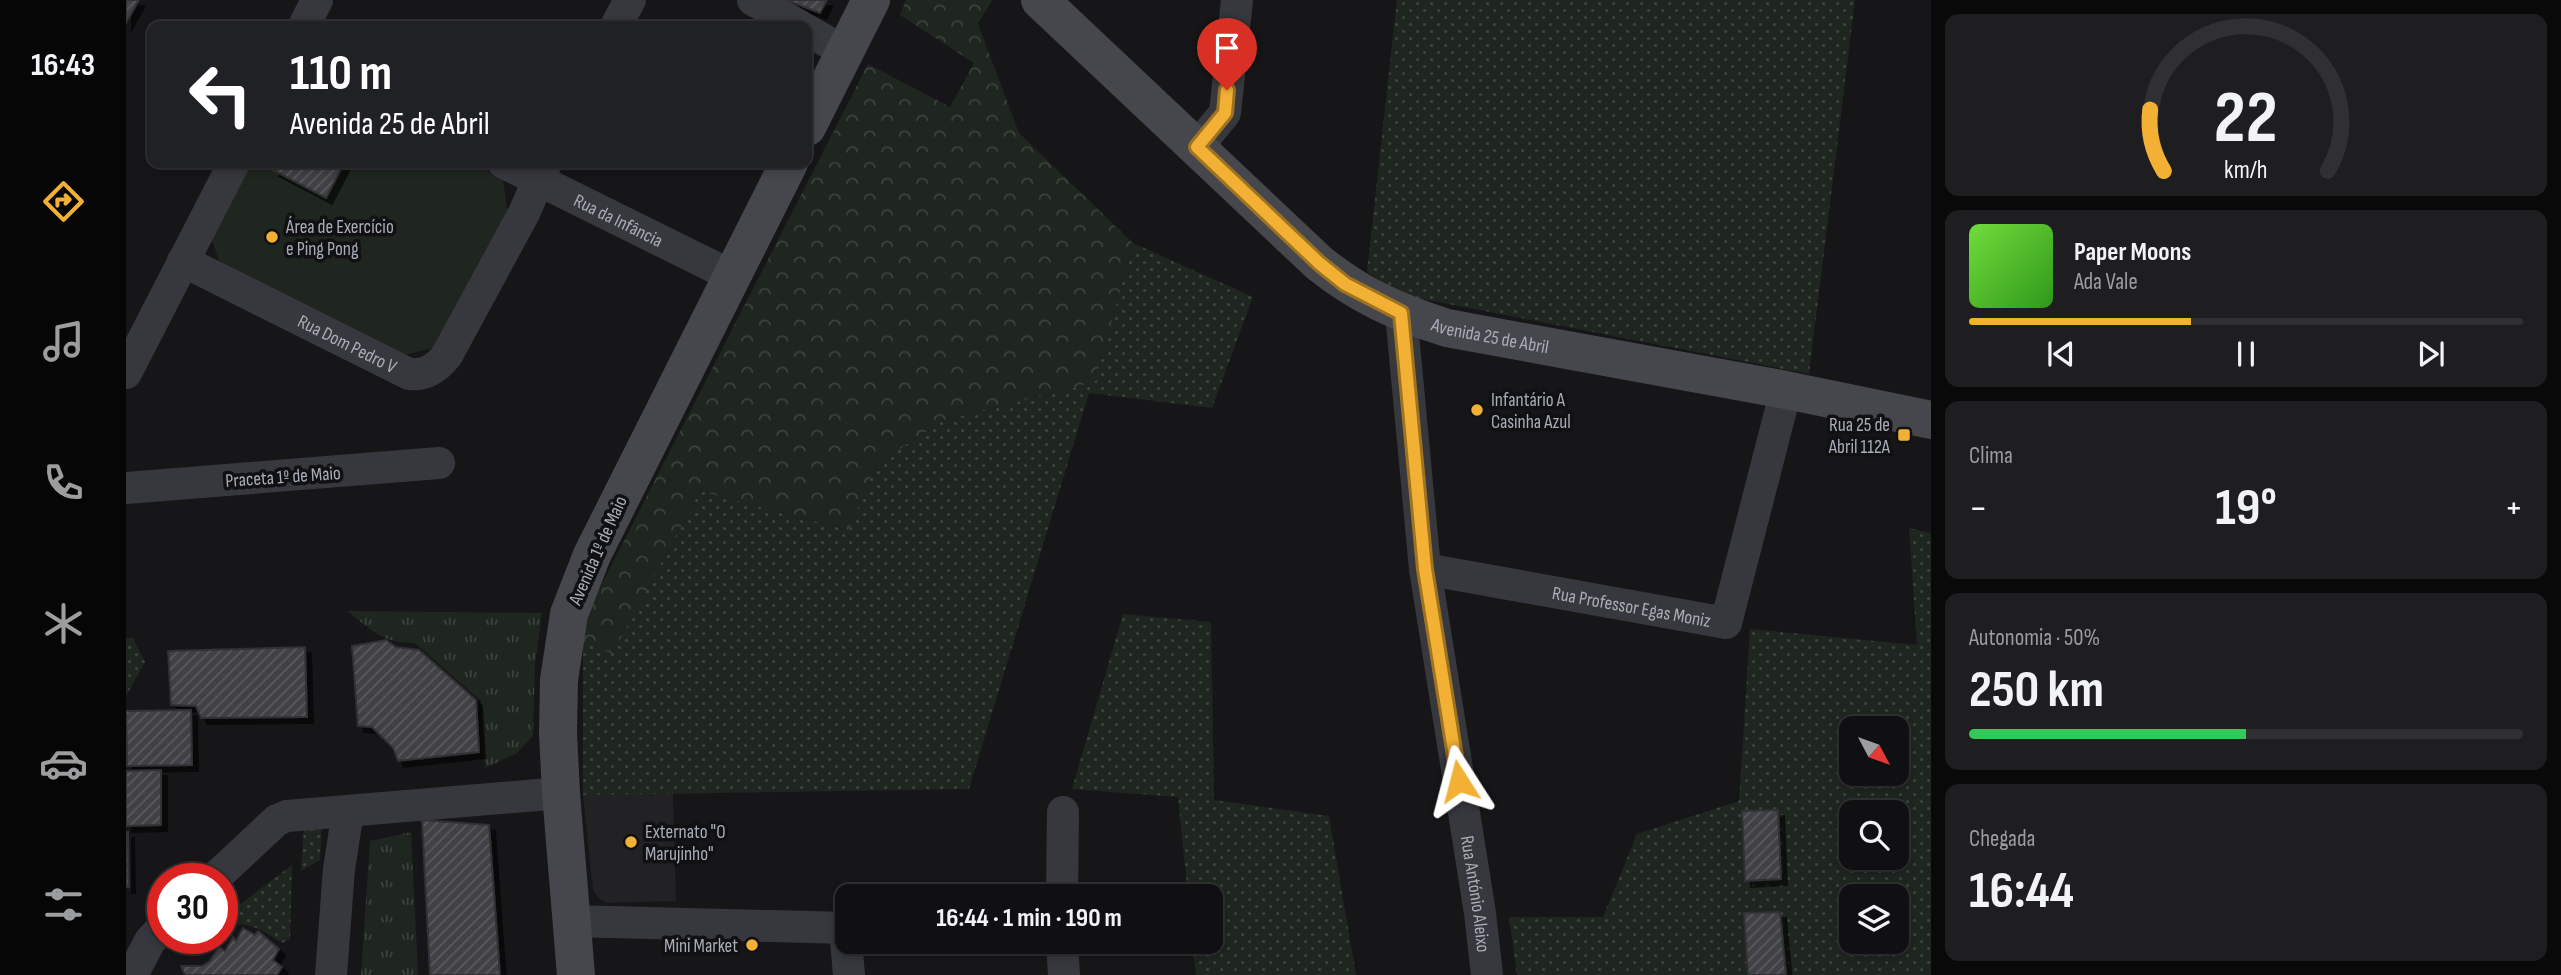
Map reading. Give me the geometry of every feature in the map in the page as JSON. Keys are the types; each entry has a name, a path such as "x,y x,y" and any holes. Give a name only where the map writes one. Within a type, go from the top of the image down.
{"main road":[{"path":"812,117 871,0"},
{"name":"Avenida 25 de Abril","path":"1040,0 1319,263 1345,284 1401,313 1447,328 1786,390 1931,420"},
{"name":"Avenida 1º de Maio","path":"576,975 558,733 559,680 569,614 592,555 786,168"}],"street":[{"path":"306,21 317,0"},
{"path":"619,21 630,0"},
{"path":"753,0 791,21"},
{"path":"1197,147 1225,113 1237,0"},
{"path":"812,33 845,52"},
{"path":"126,373 231,168"},
{"name":"Rua Dom Pedro V","path":"183,261 409,374 424,374 438,366 447,355 524,213 541,171"},
{"name":"Rua da Infância","path":"541,171 732,276"},
{"name":"Rua António Aleixo","path":"1401,313 1425,569 1480,913 1487,975"},
{"name":"Rua Professor Egas Moniz","path":"1425,569 1726,623 1786,390"},
{"name":"Praceta 1º de Maio","path":"126,488 439,463"},
{"path":"232,863 282,818 561,793"},
{"path":"331,975 339,869 348,811"},
{"path":"1062,884 1063,812"},
{"path":"572,921 835,928"},
{"path":"132,975 147,947"},
{"path":"848,954 849,975"},
{"path":"1063,954 1065,975"}],"shaded area":[{"name":"Externato \"O Marujinho\"","path":"673,793 676,901 607,903 599,899 593,890 583,795"}],"green space":[{"path":"906,0 992,0 978,24 1019,133 1133,243 1095,382 944,420 875,465 849,530 700,491 612,654 583,640 586,615 868,64 950,107 974,63 900,15"},
{"path":"1397,0 1855,0 1809,374 1402,295 1367,272"},
{"path":"241,168 484,168 503,178 508,218 438,347 400,356 221,266 209,232"},
{"path":"1133,243 1253,297 1212,408 1089,393 969,789 583,795 583,640 612,653 700,491 848,530 875,465 944,420 1095,382"},
{"path":"1909,528 1931,533 1931,975 1517,975 1509,917 1603,917 1637,834 1739,801 1750,629 1917,645"},
{"path":"347,611 542,613 535,665 533,736 516,754 485,768 481,701 415,643 385,638"},
{"path":"1123,614 1211,622 1214,800 1329,816 1356,975 1196,975 1193,954 1223,954 1223,884 1187,884 1178,797 1072,789"},
{"path":"126,638 133,638 145,662 126,696"},
{"path":"322,825 320,860 301,871 304,826"},
{"path":"411,832 418,975 361,975 370,841"},
{"path":"292,865 290,939 282,943 261,930 238,925 238,906"}],"building":[{"path":"126,0 139,0 126,23"},
{"path":"786,0 827,0 820,13"},
{"path":"274,168 341,168 326,198 273,170"},
{"path":"386,640 396,647 419,650 476,700 479,752 398,761 393,748 372,727 358,726 352,646"},
{"path":"305,647 307,717 201,718 196,706 171,705 168,651"},
{"path":"191,710 192,765 127,766 126,711"},
{"path":"161,770 161,825 126,826 126,771"},
{"path":"1778,810 1781,879 1745,881 1742,811"},
{"path":"422,820 489,825 500,975 430,975"},
{"path":"128,832 129,887 126,887"},
{"path":"1780,912 1786,975 1748,975 1744,913"},
{"path":"243,928 255,935 258,931 279,949 273,960 282,967 277,975 185,975 181,966 202,966 214,954 238,954 238,937"}],"place":[{"name":"Área de Exercício e Ping Pong","path":"272,237"},
{"name":"Infantário A Casinha Azul","path":"1477,410"},
{"name":"Rua 25 de Abril 112A","path":"1904,435"},
{"name":"Externato \"O Marujinho\"","path":"631,842"},
{"name":"Mini Market","path":"752,945"}],"route":[{"path":"1227,90 1225,113 1197,147 1319,263 1345,284 1401,313 1425,569 1459,781"}]}
